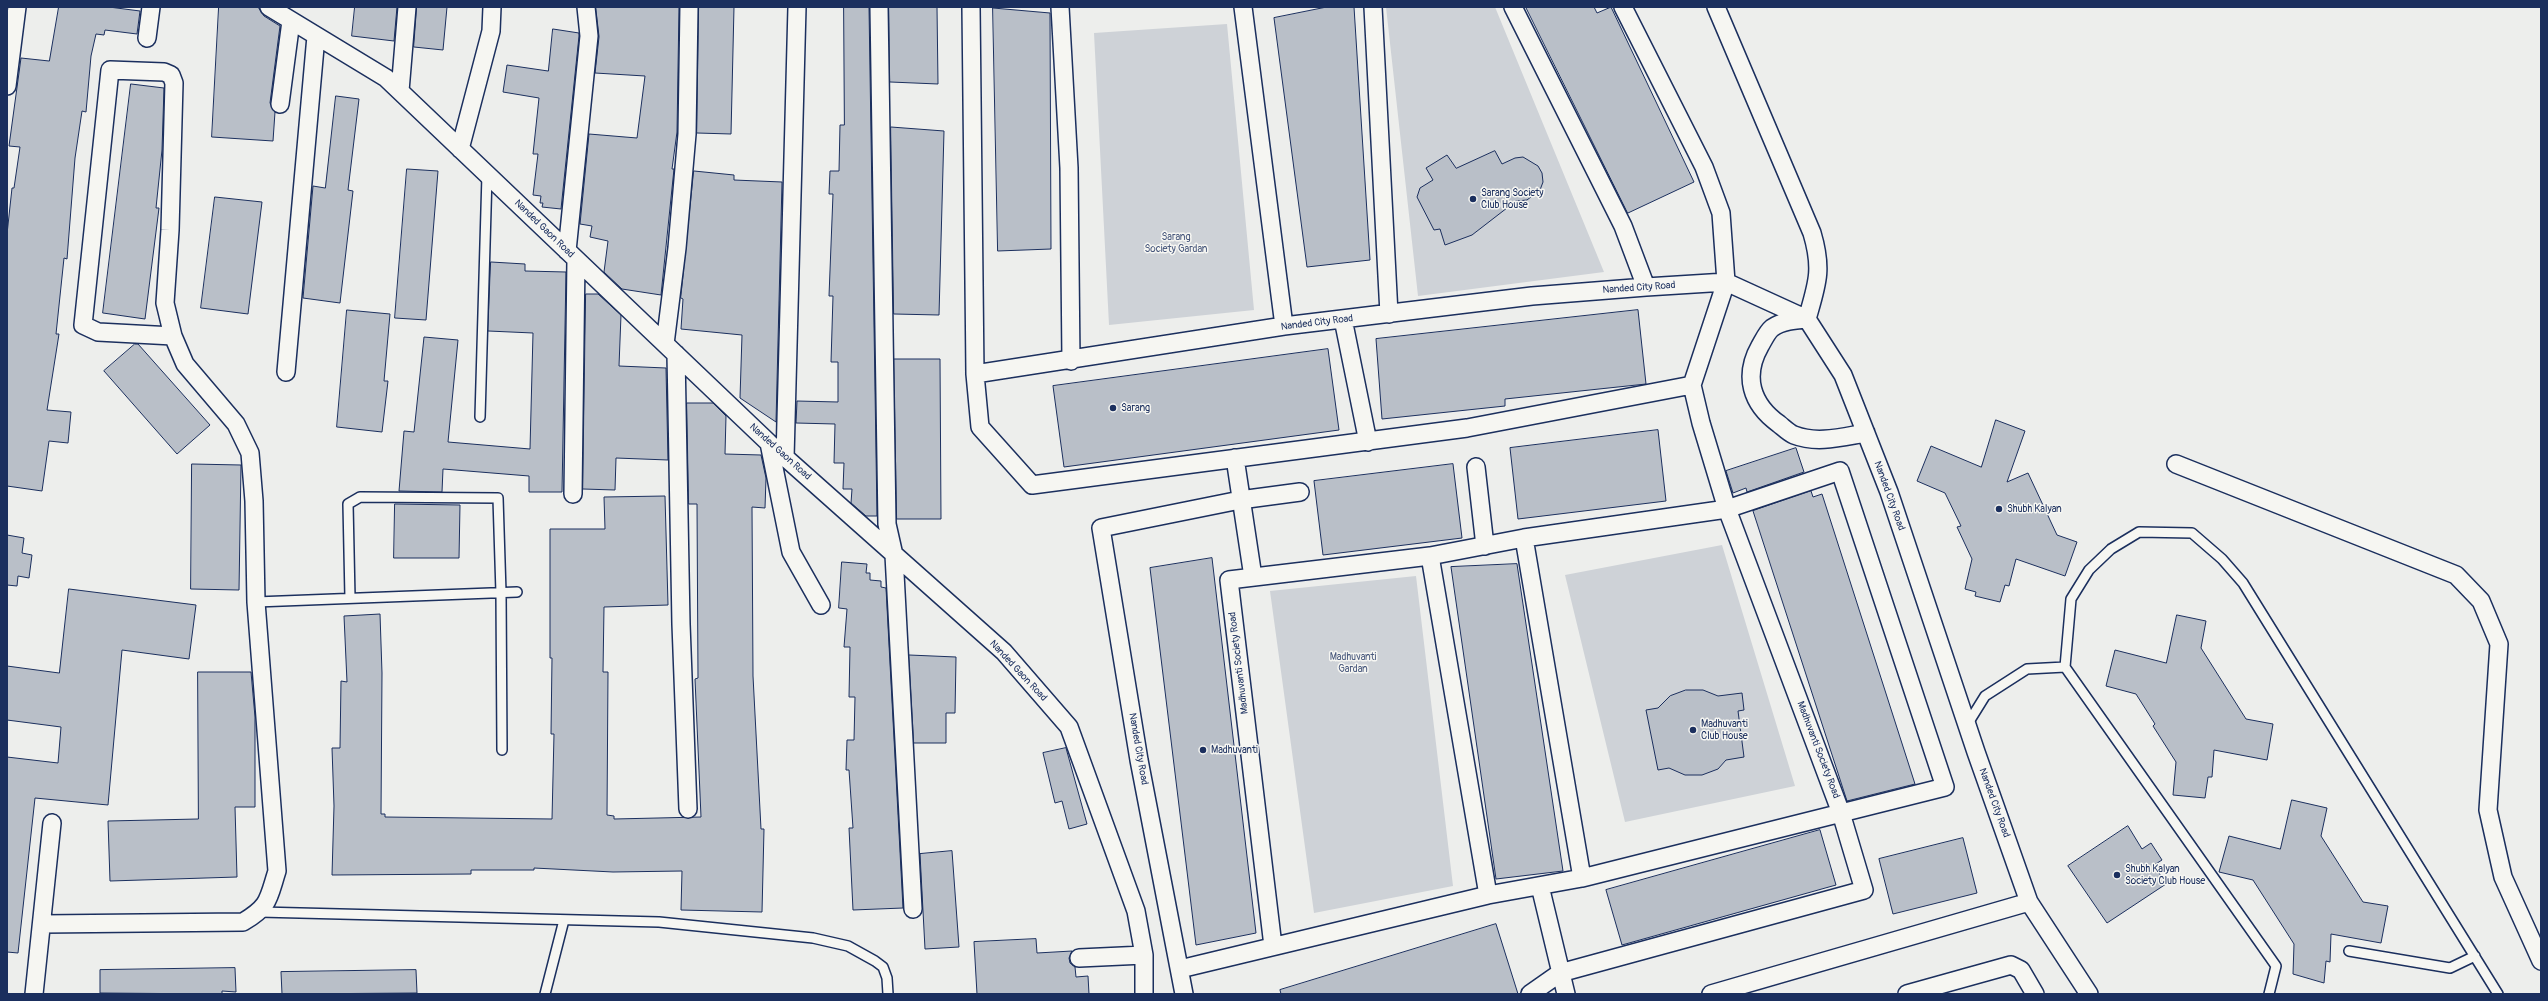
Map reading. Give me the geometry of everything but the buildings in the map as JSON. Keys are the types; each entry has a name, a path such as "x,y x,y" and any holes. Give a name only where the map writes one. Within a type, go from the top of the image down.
{"street":[{"path":"7,86 17,7"},
{"path":"147,38 151,7"},
{"name":"Nanded Gaon Road","path":"269,7 386,78 785,458 1004,652 1069,727 1136,911 1144,955 1144,994"},
{"path":"400,91 407,7"},
{"path":"460,149 491,32 492,7"},
{"path":"573,494 572,255 589,36 586,7"},
{"path":"688,809 671,349 677,248 687,134 689,7"},
{"path":"785,458 796,7"},
{"path":"878,7 887,524 894,555 913,909"},
{"path":"971,7 975,374 980,427 1032,485 1467,428 1692,385"},
{"path":"1060,7 1069,168 1071,361"},
{"path":"1243,7 1284,326"},
{"path":"1374,7 1389,314"},
{"path":"1513,7 1623,226 1646,287"},
{"path":"1180,969 1488,895 1582,878 1945,787 1840,471 1727,509 1692,385 1726,282 1721,213 1704,167 1623,7"},
{"path":"1716,7 1812,233 1819,256 1819,277 1807,319 1788,321 1771,329 1752,359 1750,375 1756,399 1767,416 1794,435 1822,440 1866,433"},
{"path":"280,104 291,21"},
{"path":"286,372 316,36"},
{"path":"42,924 243,922 260,912 268,900 277,871 256,602 254,501 250,453 236,424 186,364 173,336 165,304 170,224 174,83 171,75 164,72 110,70 84,325 98,332 173,336"},
{"name":"Nanded City Road","path":"975,374 1071,361 1284,326 1532,296 1646,287 1726,282 1807,319 1843,375 1889,492 1967,726 2029,902 2089,994"},
{"path":"1343,319 1368,442"},
{"path":"769,443 791,552 821,605"},
{"path":"1235,458 1240,500 1253,577"},
{"path":"2176,464 2456,575 2481,601 2499,644 2488,810 2503,877 2541,960"},
{"path":"1476,467 1485,546"},
{"path":"1240,500 1300,492"},
{"name":"Nanded City Road","path":"1184,994 1139,760 1101,528 1240,500"},
{"name":"Madhuvanti Society Road","path":"1273,946 1230,580 1430,556 1524,538 1727,509 1841,813 1864,890 1560,973"},
{"path":"1524,538 1582,878"},
{"path":"1430,556 1488,895"},
{"path":"34,994 52,823"},
{"path":"1540,886 1566,994"},
{"path":"1711,994 2029,902"},
{"path":"1079,958 1144,955"},
{"path":"1907,994 2011,965 2021,970 2035,994"},
{"path":"1530,994 1560,973"}],"lane":[{"path":"480,417 487,175"},
{"path":"350,598 348,504 360,497 498,498 501,593 502,750"},
{"path":"2269,994 2276,966 2065,667 2071,599 2089,570 2111,549 2139,532 2192,533 2222,559 2243,583 2326,720 2498,994"},
{"path":"256,602 517,592"},
{"path":"1967,726 1985,696 2027,669 2065,667"},
{"path":"260,912 659,922 813,938 848,946 875,961 883,967 887,978 888,994"},
{"path":"545,994 564,920"},
{"path":"2349,951 2450,968 2475,956"}],"green space":[{"path":"1386,7 1495,7 1604,272 1418,296"},
{"name":"Sarang Society Gardan","path":"1227,24 1254,310 1109,325 1094,33"},
{"path":"1722,545 1795,786 1625,822 1565,575"},
{"name":"Madhuvanti Gardan","path":"1416,576 1453,886 1314,913 1270,591"}],"place":[{"name":"Sarang Society Club House","path":"1473,199"},
{"name":"Sarang","path":"1113,408"},
{"name":"Shubh Kalyan","path":"1999,509"},
{"name":"Madhuvanti Club House","path":"1693,730"},
{"name":"Madhuvanti","path":"1203,750"},
{"name":"Shubh Kalyan Society Club House","path":"2117,875"}]}
